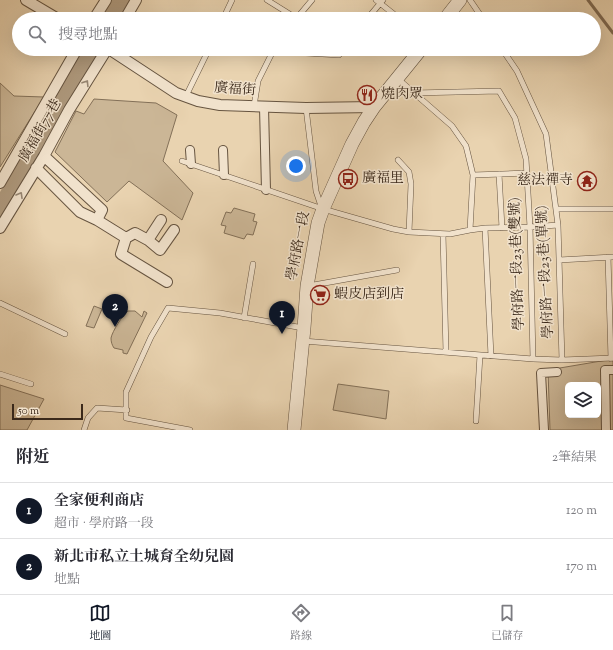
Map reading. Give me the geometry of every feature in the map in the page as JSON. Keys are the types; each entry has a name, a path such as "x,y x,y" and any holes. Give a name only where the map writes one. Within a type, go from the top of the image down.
{"street":[{"path":"26,0 46,12"},
{"path":"98,12 106,0"},
{"path":"129,12 136,0"},
{"path":"451,12 460,0"},
{"name":"廣福街77巷","path":"0,183 73,56"},
{"name":"廣福街77巷","path":"0,228 44,156 69,110 104,56"},
{"name":"廣福街","path":"119,56 176,93 198,101 220,105 306,108 374,107"},
{"name":"學府路一段","path":"294,430 304,335 307,286 318,223 352,144 374,107 415,56"},
{"path":"259,106 266,190"},
{"path":"190,150 191,164"},
{"path":"223,150 224,175"},
{"path":"44,156 102,210 97,220"},
{"path":"36,168 80,212 97,220 126,238"},
{"path":"148,240 161,220"},
{"path":"167,282 121,254 126,238 135,233 148,240 160,250 174,230"},
{"path":"606,430 605,370 613,370"},
{"path":"544,430 541,373 557,372"}],"lane":[{"path":"226,12 232,0"},
{"path":"267,0 285,12"},
{"path":"302,12 312,0"},
{"path":"470,0 478,12"},
{"path":"372,12 380,1 392,12"},
{"path":"186,96 206,56"},
{"path":"259,106 258,81 271,56"},
{"name":"學府路一段23巷(單號)","path":"507,56 517,71 546,134 558,224 562,360"},
{"path":"397,78 452,126 466,146 473,175 470,230"},
{"name":"學府路一段23巷(雙號)","path":"414,93 499,91 515,118 526,159 530,227 533,359"},
{"path":"306,108 316,191 323,209"},
{"path":"398,160 409,172 412,184 409,232"},
{"path":"182,161 323,209 393,229 409,232 450,234 485,228 530,227 558,224"},
{"path":"473,175 526,173"},
{"path":"499,174 502,228"},
{"path":"556,209 613,209"},
{"path":"485,228 491,356"},
{"path":"443,234 446,352"},
{"path":"190,430 126,418 126,392 151,337 168,308 220,313 244,318 304,335 446,352 533,359 562,360 612,358 611,257 559,260"},
{"path":"244,318 253,264"},
{"path":"307,286 397,270"},
{"path":"0,303 65,334"},
{"path":"476,421 480,355"},
{"path":"0,374 31,384"},
{"path":"84,430 88,418 97,408 127,410"}],"shaded area":[{"path":"0,83 14,96 44,97 0,167"},
{"path":"94,99 156,103 177,115 163,161 193,193 182,220 129,181 107,202 55,152 76,111 84,114"},
{"path":"234,208 255,214 253,221 257,222 253,235 247,234 244,239 224,233 226,226 221,225 226,212 231,213"},
{"path":"94,306 102,309 94,328 86,326"},
{"path":"128,311 135,311 142,317 144,311 147,313 127,354 123,353 123,350 114,348 111,338 118,323"},
{"path":"613,359 613,430 550,430 548,370"},
{"path":"338,384 389,391 386,419 333,410"},
{"path":"0,385 44,399 27,430 0,430"}],"waterway":[{"path":"115,12 122,0"},
{"path":"588,0 597,12"},
{"path":"601,17 613,33"},
{"path":"0,209 89,56"}],"place":[{"name":"燒肉眾","path":"367,95"},
{"name":"廣福里","path":"348,179"},
{"name":"慈法禪寺","path":"587,181"},
{"name":"蝦皮店到店","path":"320,295"},
{"name":"新北市私立土城育全幼兒園","path":"115,327"},
{"name":"全家便利商店","path":"282,334"}]}
